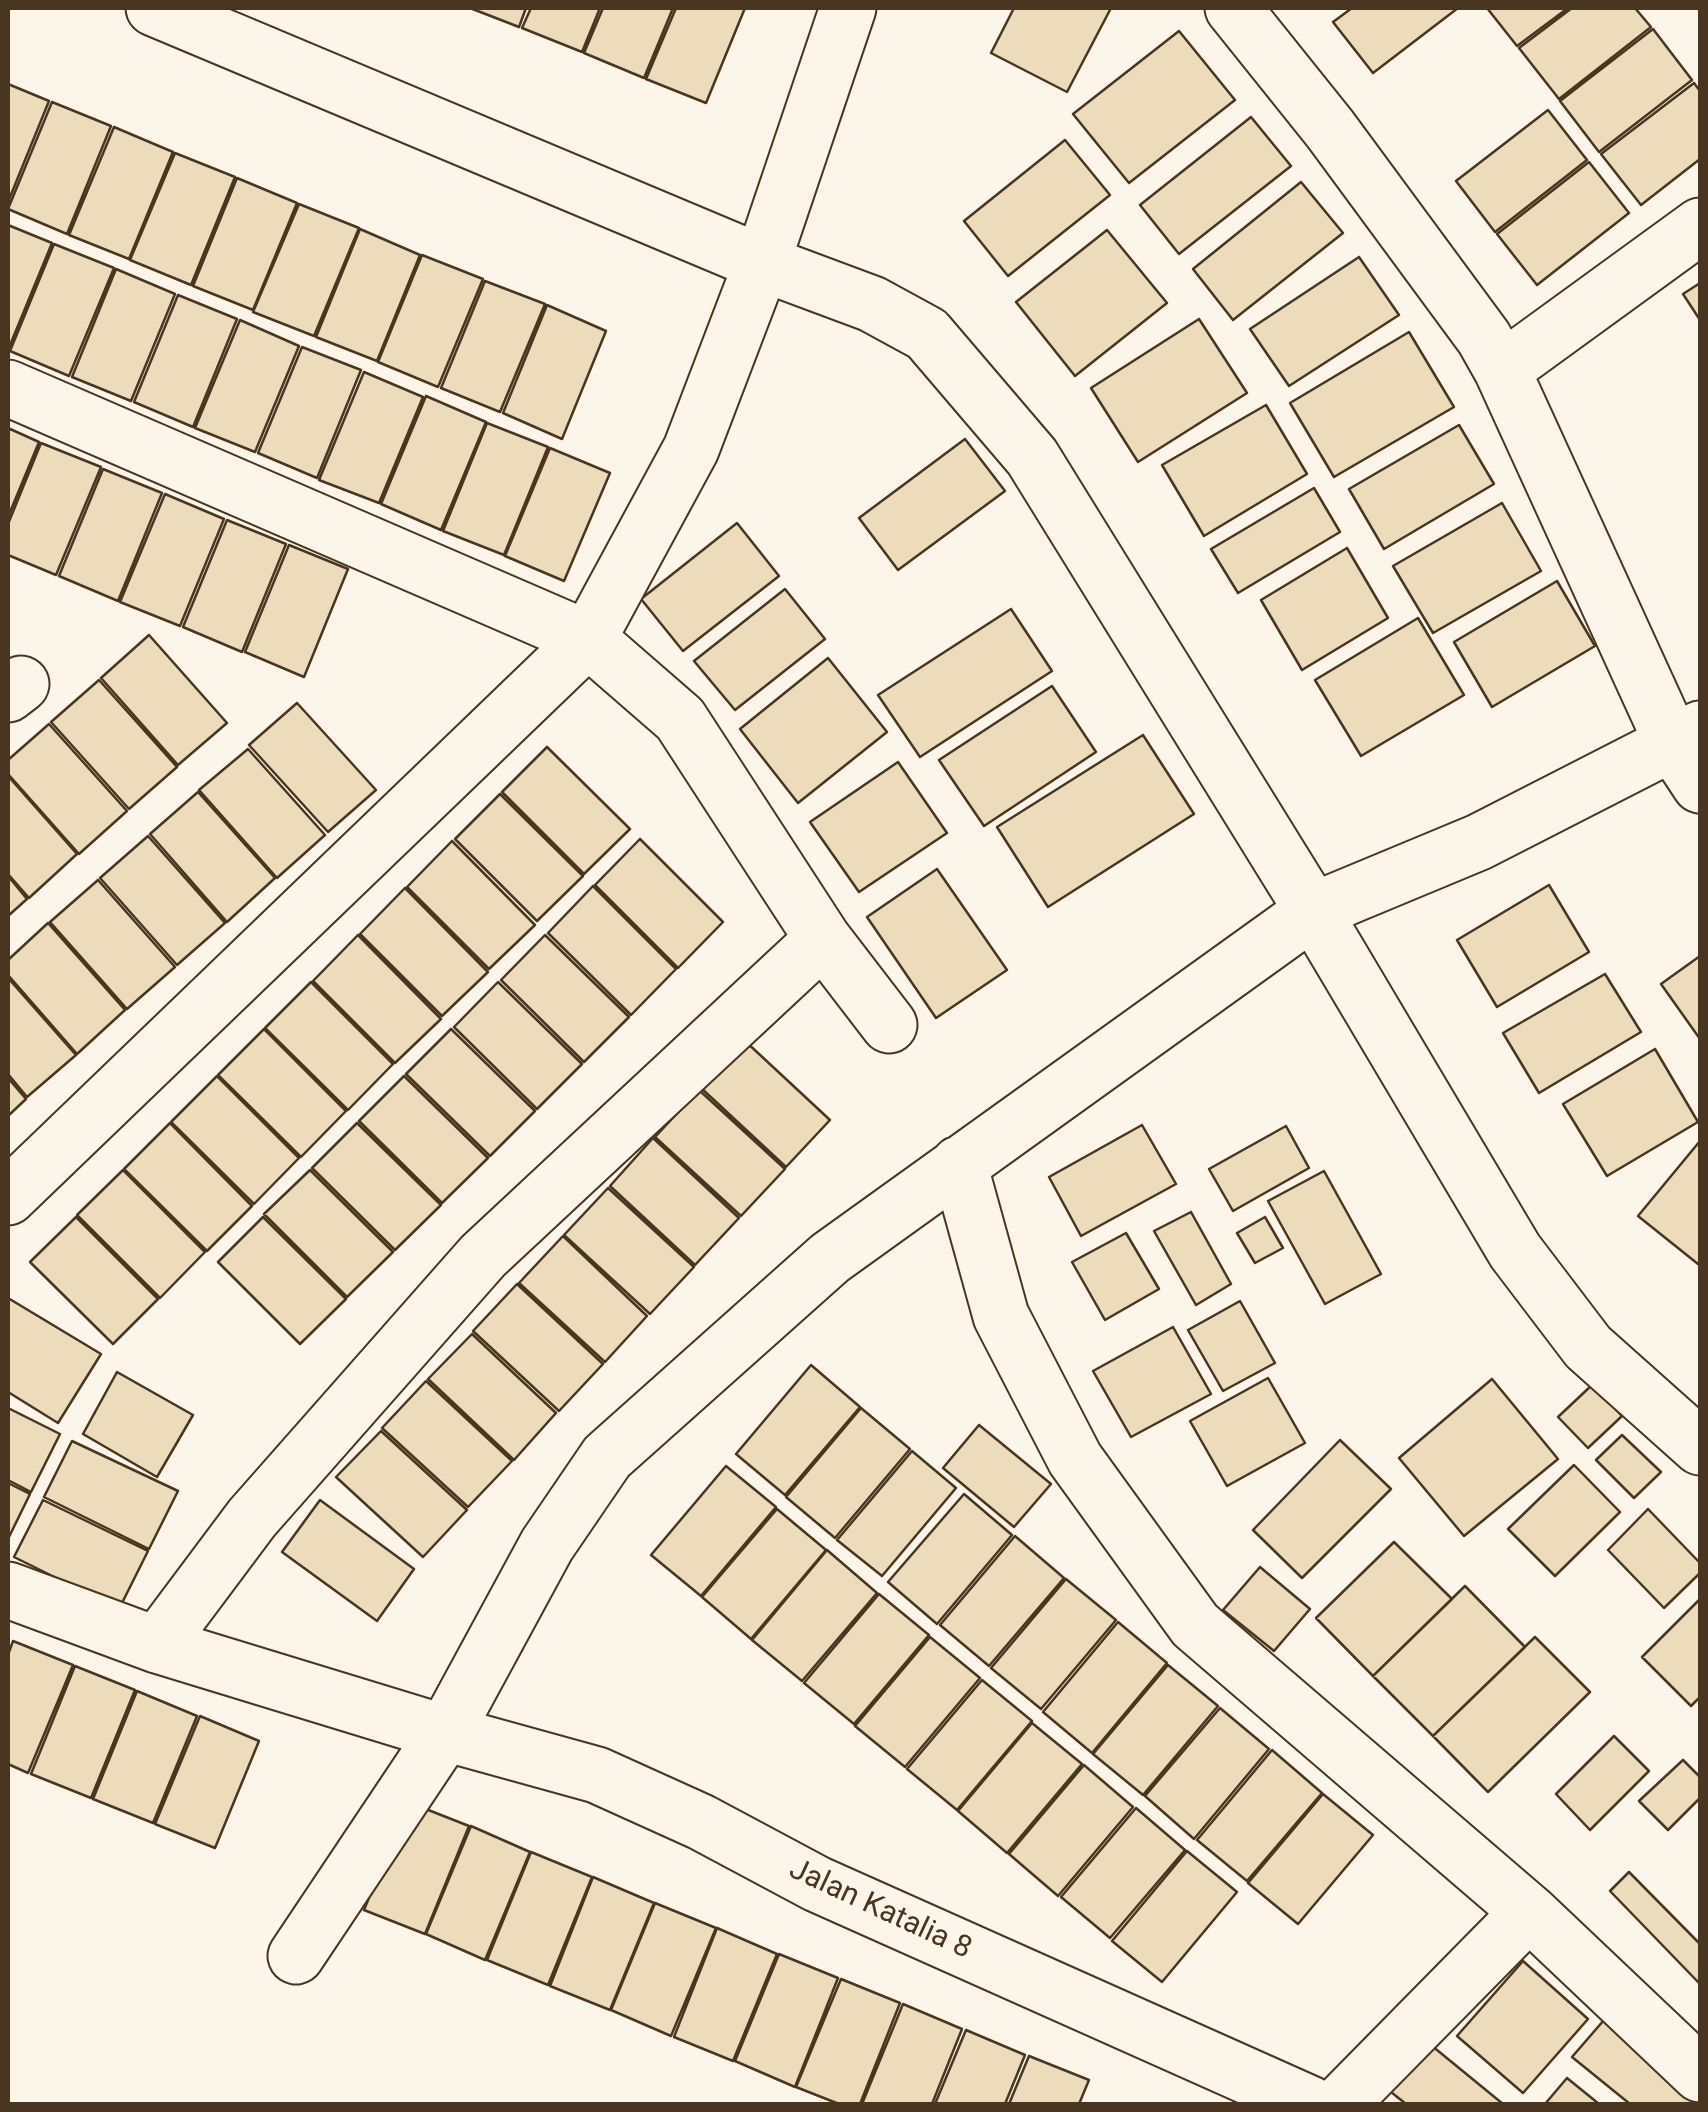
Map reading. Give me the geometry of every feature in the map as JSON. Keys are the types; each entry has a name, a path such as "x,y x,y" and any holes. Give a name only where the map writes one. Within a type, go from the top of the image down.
{"street":[{"path":"154,8 762,263 872,304 927,334 1032,457 1313,911 1515,1251 1588,1347 1700,1447"},
{"path":"8,1197 588,639 692,449 762,263 848,8"},
{"path":"296,1956 445,1733 547,1546 608,1457 830,1258 1313,911 1691,753 1484,338 1341,144 1233,8"},
{"path":"1502,370 1700,226"},
{"path":"8,388 588,639 680,720 823,938 889,1025"},
{"path":"157,1645 252,1518 483,1256 823,938"},
{"path":"958,1164 1001,1316 1074,1458 1195,1625 1530,1912 1700,2074"},
{"name":"Jalan Katalia 8","path":"8,1590 157,1645 445,1733 597,1774 701,1822 817,1884 1310,2104"},
{"path":"1340,2104 1530,1912"}],"building":[{"path":"470,8 526,8 519,27"},
{"path":"531,8 600,8 582,52 522,28"},
{"path":"603,8 673,8 644,78 584,53"},
{"path":"676,8 745,8 706,103 646,79"},
{"path":"1014,8 1111,8 1067,92 991,53"},
{"path":"1352,8 1458,8 1373,73 1333,22"},
{"path":"1487,8 1568,8 1517,46"},
{"path":"1572,8 1635,8 1651,27 1559,99 1519,48"},
{"path":"1653,29 1692,80 1599,152 1560,101"},
{"path":"1179,31 1235,100 1129,183 1073,114"},
{"path":"1694,83 1700,91 1700,159 1641,205 1601,154"},
{"path":"8,84 49,101 8,202"},
{"path":"52,102 111,126 67,234 8,209"},
{"path":"1548,110 1587,160 1495,232 1456,181"},
{"path":"1251,117 1291,166 1179,254 1140,205"},
{"path":"114,127 173,152 129,259 69,235"},
{"path":"1065,140 1110,195 1008,276 964,221"},
{"path":"175,153 235,177 191,285 130,260"},
{"path":"1589,162 1629,213 1537,285 1497,234"},
{"path":"237,178 297,203 253,310 193,286"},
{"path":"1301,182 1343,233 1233,320 1193,269"},
{"path":"299,204 359,228 314,336 253,312"},
{"path":"8,225 52,243 8,350"},
{"path":"360,229 420,255 377,361 316,337"},
{"path":"1107,230 1167,303 1075,376 1016,302"},
{"path":"54,244 114,268 69,376 10,351"},
{"path":"422,255 483,279 438,387 378,362"},
{"path":"1359,257 1399,315 1289,386 1250,329"},
{"path":"116,269 175,294 131,401 72,377"},
{"path":"485,281 545,304 500,412 441,388"},
{"path":"1700,283 1700,320 1683,294"},
{"path":"178,295 237,319 193,427 134,402"},
{"path":"547,305 606,331 562,439 503,413"},
{"path":"1199,319 1247,393 1138,462 1091,388"},
{"path":"240,320 299,346 255,452 195,428"},
{"path":"1409,332 1454,407 1334,477 1290,403"},
{"path":"302,347 361,370 317,478 258,453"},
{"path":"364,372 423,397 379,503 319,480"},
{"path":"426,396 486,422 441,530 381,504"},
{"path":"1266,405 1307,474 1204,536 1162,465"},
{"path":"487,423 548,447 504,555 443,531"},
{"path":"1459,425 1494,484 1384,549 1349,489"},
{"path":"8,428 39,442 8,517"},
{"path":"965,439 1005,491 898,570 859,518"},
{"path":"41,443 101,467 56,575 8,555 8,524"},
{"path":"550,448 610,473 564,581 505,556"},
{"path":"103,469 162,493 118,601 59,576"},
{"path":"1314,488 1340,532 1238,593 1211,549"},
{"path":"165,494 224,519 180,626 120,602"},
{"path":"1502,503 1541,571 1433,633 1393,566"},
{"path":"227,520 286,544 242,652 183,627"},
{"path":"737,523 779,576 683,651 641,599"},
{"path":"289,545 348,569 304,677 245,652"},
{"path":"1347,548 1388,618 1302,670 1261,600"},
{"path":"1557,581 1595,646 1492,707 1454,642"},
{"path":"785,589 825,639 735,710 694,661"},
{"path":"1011,609 1052,671 920,757 878,695"},
{"path":"1418,618 1464,695 1361,756 1315,680"},
{"path":"149,635 227,723 178,765 101,678"},
{"path":"828,658 887,732 798,803 740,729"},
{"path":"99,680 177,767 129,809 51,722"},
{"path":"1052,686 1096,752 984,826 939,760"},
{"path":"297,703 376,790 328,832 249,745"},
{"path":"49,724 127,811 79,854 8,774 8,760"},
{"path":"1143,735 1194,814 1048,907 997,827"},
{"path":"547,747 630,829 584,874 502,792"},
{"path":"248,749 325,835 277,878 199,790"},
{"path":"898,762 947,833 859,892 810,822"},
{"path":"8,776 77,854 29,898 8,874"},
{"path":"198,792 275,878 227,922 150,834"},
{"path":"500,794 583,876 537,921 455,839"},
{"path":"148,836 225,923 177,965 100,878"},
{"path":"640,839 723,922 678,968 595,885"},
{"path":"452,841 535,925 489,969 407,887"},
{"path":"937,869 1007,970 936,1018 867,917"},
{"path":"8,876 27,899 8,916"},
{"path":"98,880 175,967 127,1009 50,922"},
{"path":"1549,885 1589,952 1497,1007 1457,940"},
{"path":"593,886 676,969 631,1015 548,933"},
{"path":"405,888 488,972 442,1016 360,934"},
{"path":"48,923 125,1010 77,1054 8,975 8,960"},
{"path":"358,935 441,1019 395,1063 313,981"},
{"path":"545,935 629,1017 584,1062 501,980"},
{"path":"1700,956 1700,1039 1661,984"},
{"path":"1605,974 1641,1032 1539,1093 1503,1033"},
{"path":"8,978 76,1055 27,1097 8,1074"},
{"path":"311,982 393,1064 348,1110 265,1028"},
{"path":"498,982 582,1064 537,1109 454,1027"},
{"path":"264,1029 346,1111 301,1157 218,1075"},
{"path":"451,1029 535,1111 490,1156 406,1074"},
{"path":"744,1040 830,1120 786,1167 700,1087"},
{"path":"1655,1049 1698,1122 1607,1176 1563,1104"},
{"path":"217,1076 299,1158 254,1204 171,1122"},
{"path":"404,1076 488,1158 442,1203 359,1121"},
{"path":"8,1078 26,1099 8,1116"},
{"path":"699,1090 785,1169 741,1216 655,1137"},
{"path":"170,1123 252,1206 207,1251 124,1169"},
{"path":"357,1123 441,1205 395,1250 312,1168"},
{"path":"1142,1125 1176,1184 1081,1236 1049,1177"},
{"path":"1286,1126 1309,1168 1233,1211 1209,1169"},
{"path":"653,1138 739,1218 695,1265 610,1186"},
{"path":"1700,1141 1700,1261 1698,1264 1638,1216"},
{"path":"123,1170 205,1252 160,1298 77,1215"},
{"path":"310,1170 393,1252 347,1297 264,1214"},
{"path":"1324,1171 1381,1274 1325,1304 1268,1201"},
{"path":"608,1188 694,1267 650,1314 564,1235"},
{"path":"1191,1212 1231,1284 1196,1305 1154,1231"},
{"path":"76,1217 158,1299 113,1344 30,1262"},
{"path":"263,1217 346,1299 300,1344 218,1262"},
{"path":"1265,1217 1283,1248 1255,1263 1237,1233"},
{"path":"1126,1233 1159,1289 1105,1320 1072,1262"},
{"path":"563,1236 647,1316 605,1362 519,1283"},
{"path":"517,1284 603,1364 559,1411 473,1331"},
{"path":"8,1298 101,1354 58,1423 8,1392"},
{"path":"1240,1301 1275,1363 1223,1391 1188,1330"},
{"path":"1173,1327 1211,1394 1131,1437 1093,1371"},
{"path":"472,1334 556,1413 514,1460 428,1379"},
{"path":"811,1365 860,1407 785,1495 736,1454"},
{"path":"117,1372 193,1415 157,1477 83,1434"},
{"path":"1268,1378 1305,1443 1227,1486 1190,1421"},
{"path":"1492,1379 1558,1459 1464,1536 1399,1458"},
{"path":"426,1381 512,1461 468,1507 382,1428"},
{"path":"1592,1385 1622,1416 1588,1448 1558,1417"},
{"path":"8,1408 60,1434 31,1492 8,1480"},
{"path":"861,1408 910,1449 835,1538 786,1497"},
{"path":"979,1425 1051,1484 1014,1527 943,1468"},
{"path":"381,1431 467,1510 423,1557 336,1477"},
{"path":"1622,1435 1661,1472 1634,1498 1596,1460"},
{"path":"1340,1440 1391,1489 1302,1578 1253,1530"},
{"path":"72,1441 178,1491 149,1549 44,1497"},
{"path":"912,1451 956,1488 882,1576 837,1540"},
{"path":"1574,1465 1620,1512 1555,1576 1508,1529"},
{"path":"726,1466 776,1507 701,1596 651,1555"},
{"path":"8,1483 30,1494 8,1539"},
{"path":"964,1494 1012,1535 937,1624 888,1582"},
{"path":"43,1500 148,1551 119,1609 14,1557"},
{"path":"320,1500 414,1569 377,1621 282,1552"},
{"path":"777,1509 826,1550 751,1639 702,1597"},
{"path":"1648,1509 1700,1563 1700,1573 1664,1608 1608,1550"},
{"path":"1015,1536 1064,1578 989,1666 940,1625"},
{"path":"1394,1542 1452,1599 1373,1676 1316,1618"},
{"path":"827,1550 877,1593 802,1681 752,1640"},
{"path":"1260,1567 1310,1609 1274,1651 1223,1610"},
{"path":"1066,1579 1116,1620 1041,1709 991,1668"},
{"path":"1465,1586 1525,1647 1433,1736 1373,1676"},
{"path":"879,1594 929,1635 854,1724 804,1683"},
{"path":"1700,1599 1700,1697 1691,1706 1642,1657"},
{"path":"1118,1622 1167,1663 1092,1753 1043,1712"},
{"path":"930,1637 980,1678 905,1767 855,1726"},
{"path":"1535,1637 1590,1692 1488,1792 1433,1736"},
{"path":"13,1641 73,1665 28,1773 8,1764 8,1655"},
{"path":"1168,1665 1218,1706 1143,1795 1093,1754"},
{"path":"75,1666 135,1690 91,1798 31,1774"},
{"path":"982,1680 1032,1721 957,1810 907,1769"},
{"path":"137,1691 197,1716 153,1823 93,1799"},
{"path":"1220,1708 1269,1749 1194,1839 1145,1796"},
{"path":"200,1716 259,1741 215,1848 155,1824"},
{"path":"1032,1723 1082,1764 1007,1853 958,1811"},
{"path":"1614,1736 1649,1771 1590,1830 1556,1794"},
{"path":"1272,1750 1322,1793 1247,1881 1197,1840"},
{"path":"1683,1760 1700,1777 1700,1798 1668,1830 1639,1801"},
{"path":"1084,1765 1133,1807 1058,1896 1009,1854"},
{"path":"1323,1794 1373,1835 1298,1924 1248,1883"},
{"path":"408,1802 469,1826 425,1934 364,1910"},
{"path":"1136,1808 1185,1850 1110,1938 1061,1897"},
{"path":"471,1826 530,1852 485,1960 426,1934"},
{"path":"1187,1851 1237,1892 1162,1982 1112,1941"},
{"path":"531,1852 592,1877 548,1985 487,1960"},
{"path":"1629,1872 1700,1944 1699,1983 1610,1891"},
{"path":"593,1877 654,1903 610,2010 550,1986"},
{"path":"655,1903 716,1928 671,2036 611,2010"},
{"path":"717,1928 777,1954 733,2061 674,2037"},
{"path":"779,1954 838,1978 795,2087 735,2061"},
{"path":"1523,1961 1588,2019 1523,2093 1457,2036"},
{"path":"841,1979 900,2003 860,2104 839,2104 796,2087"},
{"path":"903,2004 962,2029 932,2104 862,2104"},
{"path":"1604,2020 1700,2098 1699,2104 1630,2104 1572,2057"},
{"path":"966,2030 1025,2055 1005,2104 935,2104"},
{"path":"1426,2041 1503,2104 1406,2104 1386,2088"},
{"path":"1029,2056 1089,2080 1079,2104 1009,2104"},
{"path":"1567,2078 1599,2104 1545,2104"}]}
